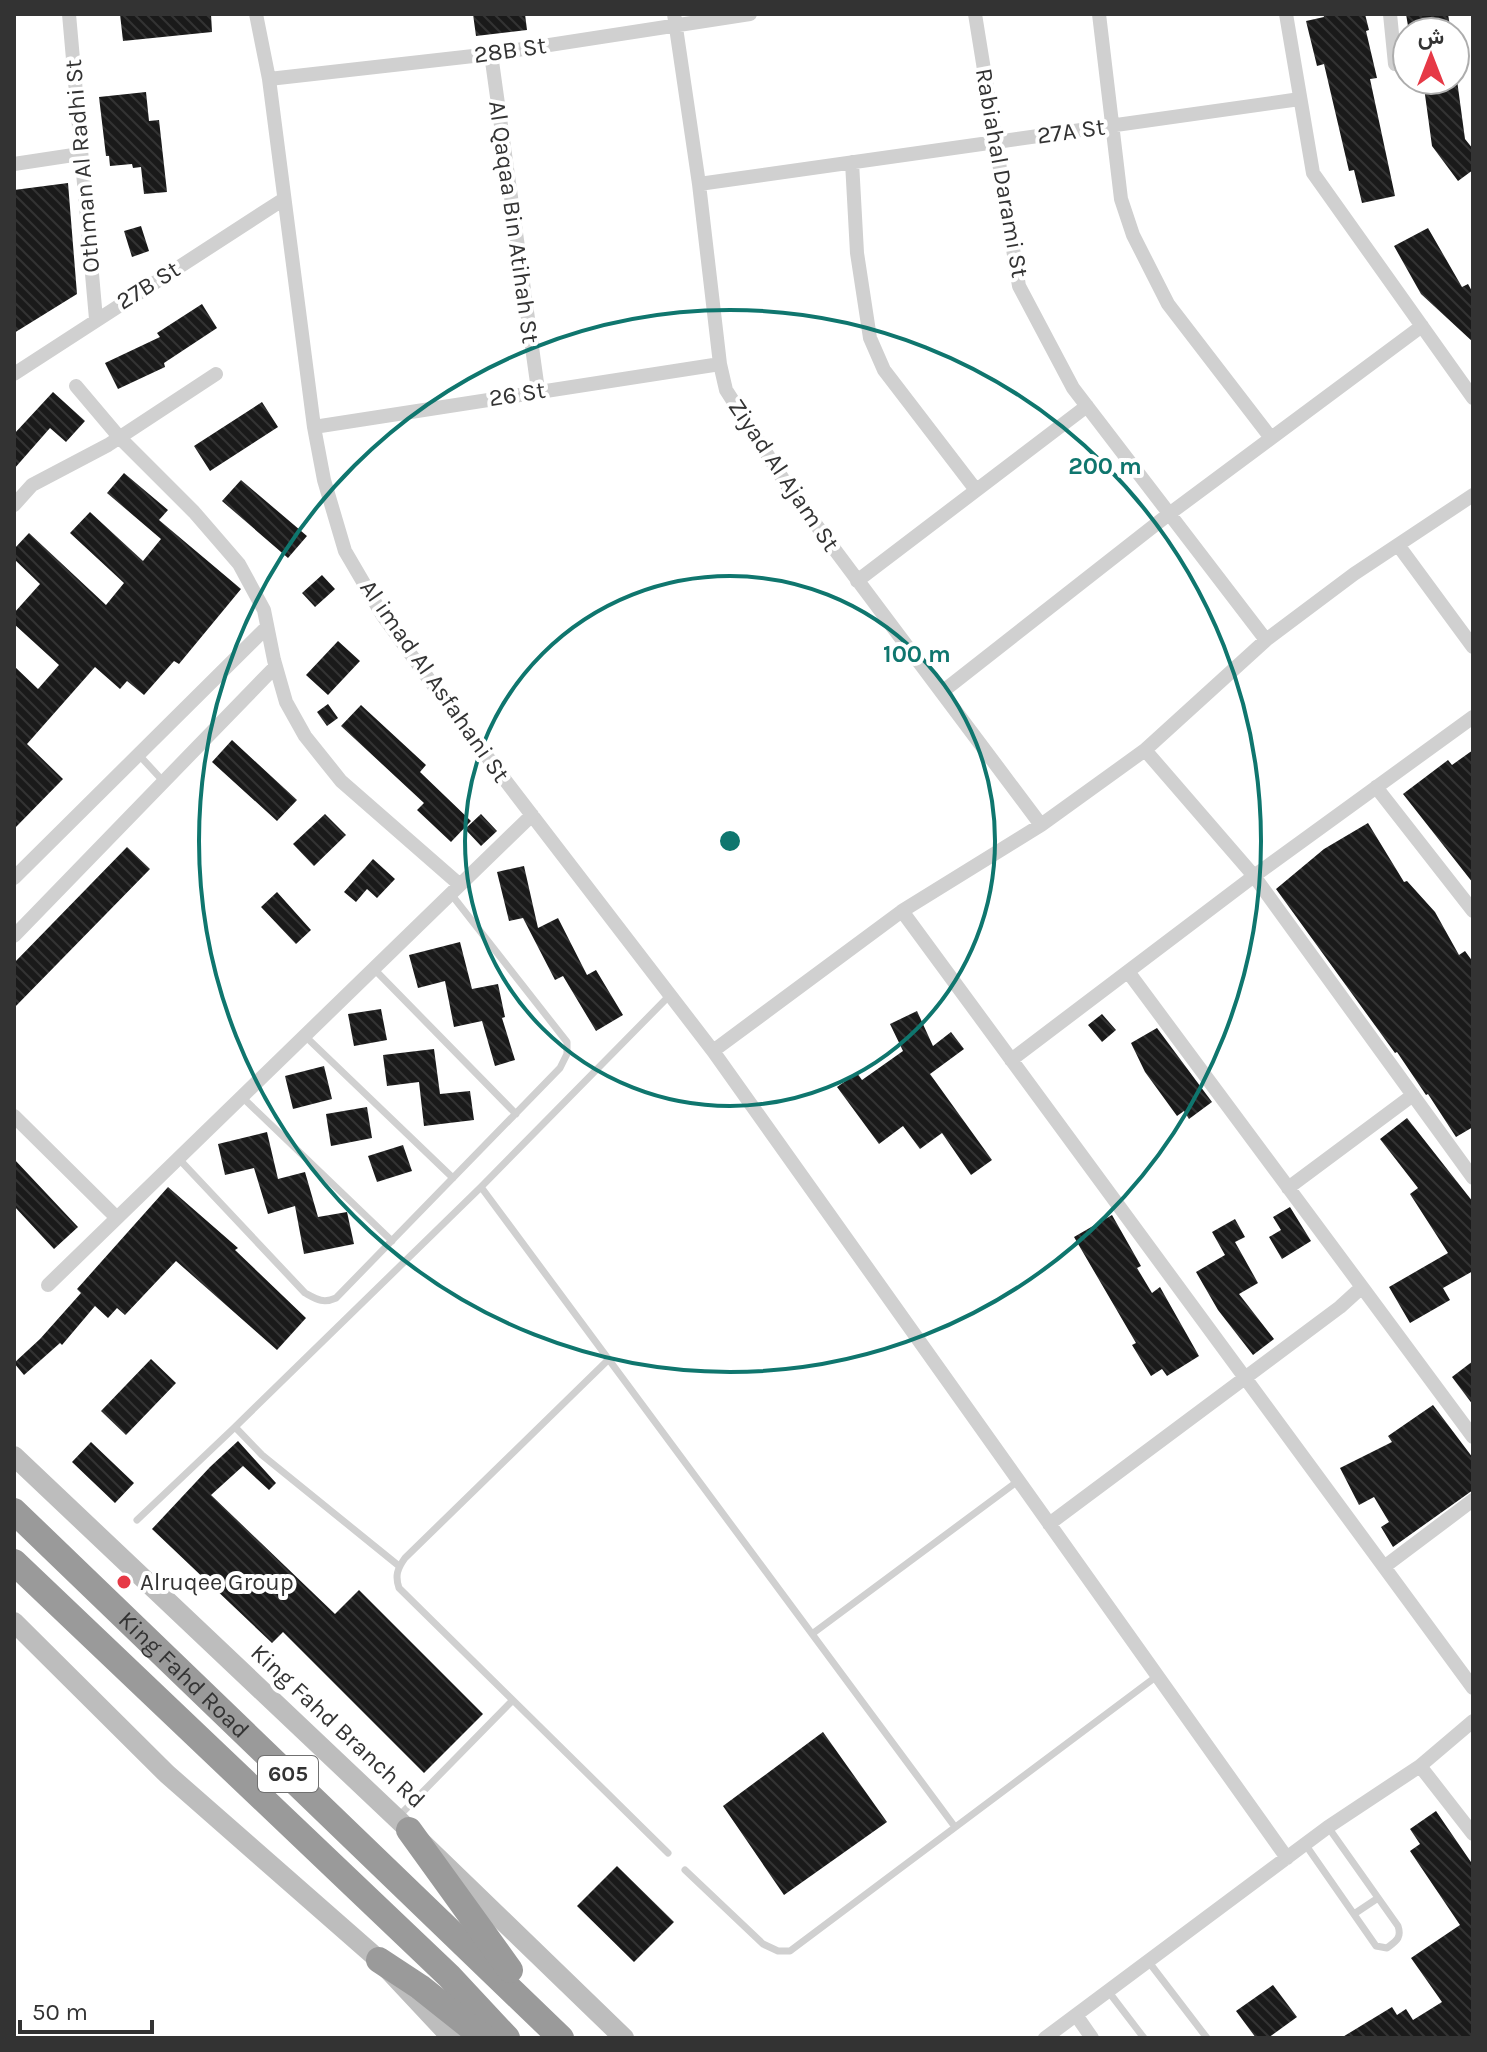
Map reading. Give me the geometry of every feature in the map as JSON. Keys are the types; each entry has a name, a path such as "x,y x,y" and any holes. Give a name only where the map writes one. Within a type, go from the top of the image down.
{"highway":[{"name":"King Fahd Road","path":"14,1511 558,2035"},
{"name":"King Fahd Road","path":"14,1562 437,1965 507,2038"},
{"path":"403,1824 558,2035"},
{"path":"379,1960 420,1987 484,2038"}],"main road":[{"name":"King Fahd Branch Rd","path":"14,1456 624,2038"},
{"path":"14,1622 167,1774 379,1960 452,2038"}],"street":[{"name":"Othman Al Radhi St","path":"69,14 96,319"},
{"name":"Al imad Al Asfahani St","path":"256,14 269,79 314,427 324,480 345,551 383,616 713,1051 1287,1858"},
{"name":"28B St","path":"269,79 491,54 675,19 750,14"},
{"name":"Rabiahal Darami St","path":"975,14 1019,286 1073,388 1266,640"},
{"path":"1099,14 1121,199 1133,235 1168,304 1271,438"},
{"path":"1286,14 1313,173 1473,398"},
{"name":"Ziyad Al Ajam St","path":"675,19 699,184 720,364 726,390 782,478 1041,825"},
{"name":"Al Qaqaa Bin Atihah St","path":"491,54 538,390"},
{"name":"27A St","path":"699,184 1300,99"},
{"path":"14,164 80,154"},
{"path":"852,162 857,253 870,338 884,370 976,490"},
{"name":"27B St","path":"14,374 284,199"},
{"path":"942,692 1169,514 1422,326"},
{"name":"26 St","path":"314,427 720,364"},
{"path":"14,505 32,485 120,438 216,374"},
{"path":"76,386 120,438 194,512 239,564 264,610 275,667 286,702 305,736 341,781 455,890"},
{"path":"857,581 1087,406"},
{"path":"713,1051 902,911 1041,825 1145,750 1266,640 1354,574 1473,495"},
{"path":"1398,545 1473,647"},
{"path":"14,878 267,627"},
{"path":"14,936 275,667"},
{"path":"1011,1060 1254,876 1473,717"},
{"path":"1145,750 1254,876 1473,1178"},
{"path":"1376,787 1471,905"},
{"path":"48,1285 532,815"},
{"path":"902,911 1473,1688"},
{"path":"1129,973 1473,1437"},
{"path":"1288,1188 1413,1095"},
{"path":"14,1116 117,1218"},
{"path":"1049,1524 1340,1307 1362,1287"},
{"path":"1384,1567 1473,1500"},
{"path":"1045,2038 1328,1827 1420,1766 1473,1721"},
{"path":"1420,1766 1473,1834"},
{"path":"1076,2015 1092,2038"}],"lane":[{"path":"139,755 163,781"},
{"path":"178,1158 305,1293 318,1300 336,1298 560,1068 567,1054 567,1042 455,890"},
{"path":"374,969 516,1114"},
{"path":"137,1520 481,1187 670,995"},
{"path":"305,1036 453,1178"},
{"path":"242,1097 392,1241"},
{"path":"481,1187 955,1827"},
{"path":"609,1359 399,1566 396,1578 399,1588 668,1853"},
{"path":"235,1427 262,1455 399,1566"},
{"path":"812,1634 1018,1481"},
{"path":"685,1870 763,1944 778,1951 790,1951 1157,1676"},
{"path":"403,1824 512,1701"},
{"path":"1305,1844 1376,1946 1387,1948 1398,1939 1400,1933 1328,1827"},
{"path":"1354,1914 1378,1898"},
{"path":"1148,1961 1207,2038"},
{"path":"1108,1991 1144,2038"}],"building":[{"path":"120,14 211,14 212,32 123,41"},
{"path":"473,14 525,14 527,30 476,36"},
{"path":"1323,14 1365,14 1377,78 1370,79 1395,196 1362,203 1354,170 1349,171 1324,64 1317,66 1306,21 1324,17"},
{"path":"1406,14 1448,16 1406,16"},
{"path":"146,92 149,121 159,120 167,192 144,194 141,167 133,168 132,164 110,166 109,156 106,156 99,97"},
{"path":"1425,96 1459,96 1465,139 1473,149 1473,170 1458,181 1432,146"},
{"path":"68,183 77,294 14,333 14,190"},
{"path":"141,226 149,251 132,257 124,231"},
{"path":"1428,228 1462,287 1468,284 1473,293 1473,342 1421,294 1394,246"},
{"path":"202,304 217,328 164,363 165,367 118,389 105,363 160,337 157,333"},
{"path":"53,392 85,421 66,442 50,428 14,469 14,434"},
{"path":"262,402 278,427 210,471 194,446"},
{"path":"124,473 168,510 159,520 241,589 179,664 174,661 144,695 127,681 120,689 95,667 27,744 63,779 14,829 14,666 38,689 59,665 14,624 14,613 40,584 14,559 14,549 29,533 106,605 124,583 70,533 90,512 143,561 161,539 107,493"},
{"path":"241,480 307,536 288,558 222,501"},
{"path":"322,575 335,589 315,607 302,593"},
{"path":"338,641 360,661 328,695 306,675"},
{"path":"328,704 338,718 327,726 317,712"},
{"path":"361,705 426,765 420,772 471,821 451,842 417,810 424,803 341,726"},
{"path":"232,740 297,800 277,821 212,762"},
{"path":"1473,750 1473,883 1403,794 1448,760 1452,765"},
{"path":"325,814 346,835 314,866 293,844"},
{"path":"481,814 497,831 481,846 465,829"},
{"path":"1368,823 1404,882 1407,881 1435,912 1459,955 1465,951 1473,962 1473,1127 1456,1137 1428,1094 1276,889 1324,849"},
{"path":"127,847 150,869 14,1008 14,963"},
{"path":"373,859 395,879 377,898 367,889 356,902 344,892"},
{"path":"524,866 538,928 558,918 587,975 596,970 623,1015 596,1031 563,976 555,980 523,918 509,921 497,872"},
{"path":"277,892 311,930 296,944 261,907"},
{"path":"460,942 472,989 498,984 505,1017 502,1018 515,1060 495,1066 482,1021 454,1027 445,981 418,988 409,955"},
{"path":"381,1009 387,1040 354,1046 348,1014"},
{"path":"917,1011 933,1046 951,1032 964,1049 930,1074 992,1160 971,1175 942,1133 920,1149 903,1126 879,1144 837,1087 857,1073 862,1080 903,1051 890,1024"},
{"path":"1102,1014 1116,1030 1102,1042 1088,1025"},
{"path":"1157,1028 1212,1102 1189,1119 1184,1111 1177,1116 1145,1072 1131,1043"},
{"path":"434,1049 440,1094 470,1091 474,1120 424,1126 419,1082 387,1086 383,1055"},
{"path":"324,1066 332,1099 293,1109 285,1076"},
{"path":"367,1107 372,1138 331,1146 326,1114"},
{"path":"1407,1118 1473,1202 1473,1271 1443,1288 1450,1300 1410,1323 1389,1287 1448,1253 1410,1194 1418,1188 1380,1139"},
{"path":"267,1132 278,1179 305,1172 318,1217 347,1212 354,1244 304,1254 295,1206 268,1214 254,1168 225,1175 218,1144"},
{"path":"403,1145 412,1171 377,1182 368,1156"},
{"path":"14,1159 78,1227 54,1249 14,1206"},
{"path":"168,1187 238,1248 235,1250 306,1318 277,1350 176,1261 125,1315 117,1308 108,1318 95,1306 62,1345 60,1343 24,1375 14,1363 81,1293 77,1289"},
{"path":"1290,1207 1311,1241 1282,1259 1269,1237 1281,1230 1273,1217"},
{"path":"1112,1215 1141,1266 1137,1268 1152,1293 1160,1287 1199,1356 1167,1376 1162,1369 1151,1376 1132,1345 1136,1343 1074,1237"},
{"path":"1235,1219 1245,1237 1235,1242 1258,1283 1239,1294 1274,1339 1253,1355 1218,1310 1196,1272 1225,1255 1212,1232"},
{"path":"151,1359 176,1383 126,1435 101,1411"},
{"path":"1473,1361 1473,1405 1452,1377"},
{"path":"1433,1405 1473,1458 1473,1490 1393,1547 1381,1527 1389,1522 1374,1497 1359,1505 1340,1468 1392,1442 1388,1436"},
{"path":"238,1441 276,1483 269,1490 243,1466 211,1495 335,1614 359,1590 483,1714 424,1773 283,1632 272,1643 152,1529"},
{"path":"91,1442 134,1483 115,1503 72,1462"},
{"path":"823,1732 887,1822 784,1895 723,1806"},
{"path":"1436,1811 1473,1865 1473,2038 1341,2038 1392,2007 1397,2015 1406,2009 1413,2020 1442,2002 1411,1958 1460,1925 1410,1851 1420,1844 1410,1829"},
{"path":"617,1866 674,1922 634,1962 577,1906"},
{"path":"1273,1985 1297,2017 1268,2038 1256,2038 1236,2011"}],"place":[{"name":"Alruqee Group","path":"124,1582"}]}
